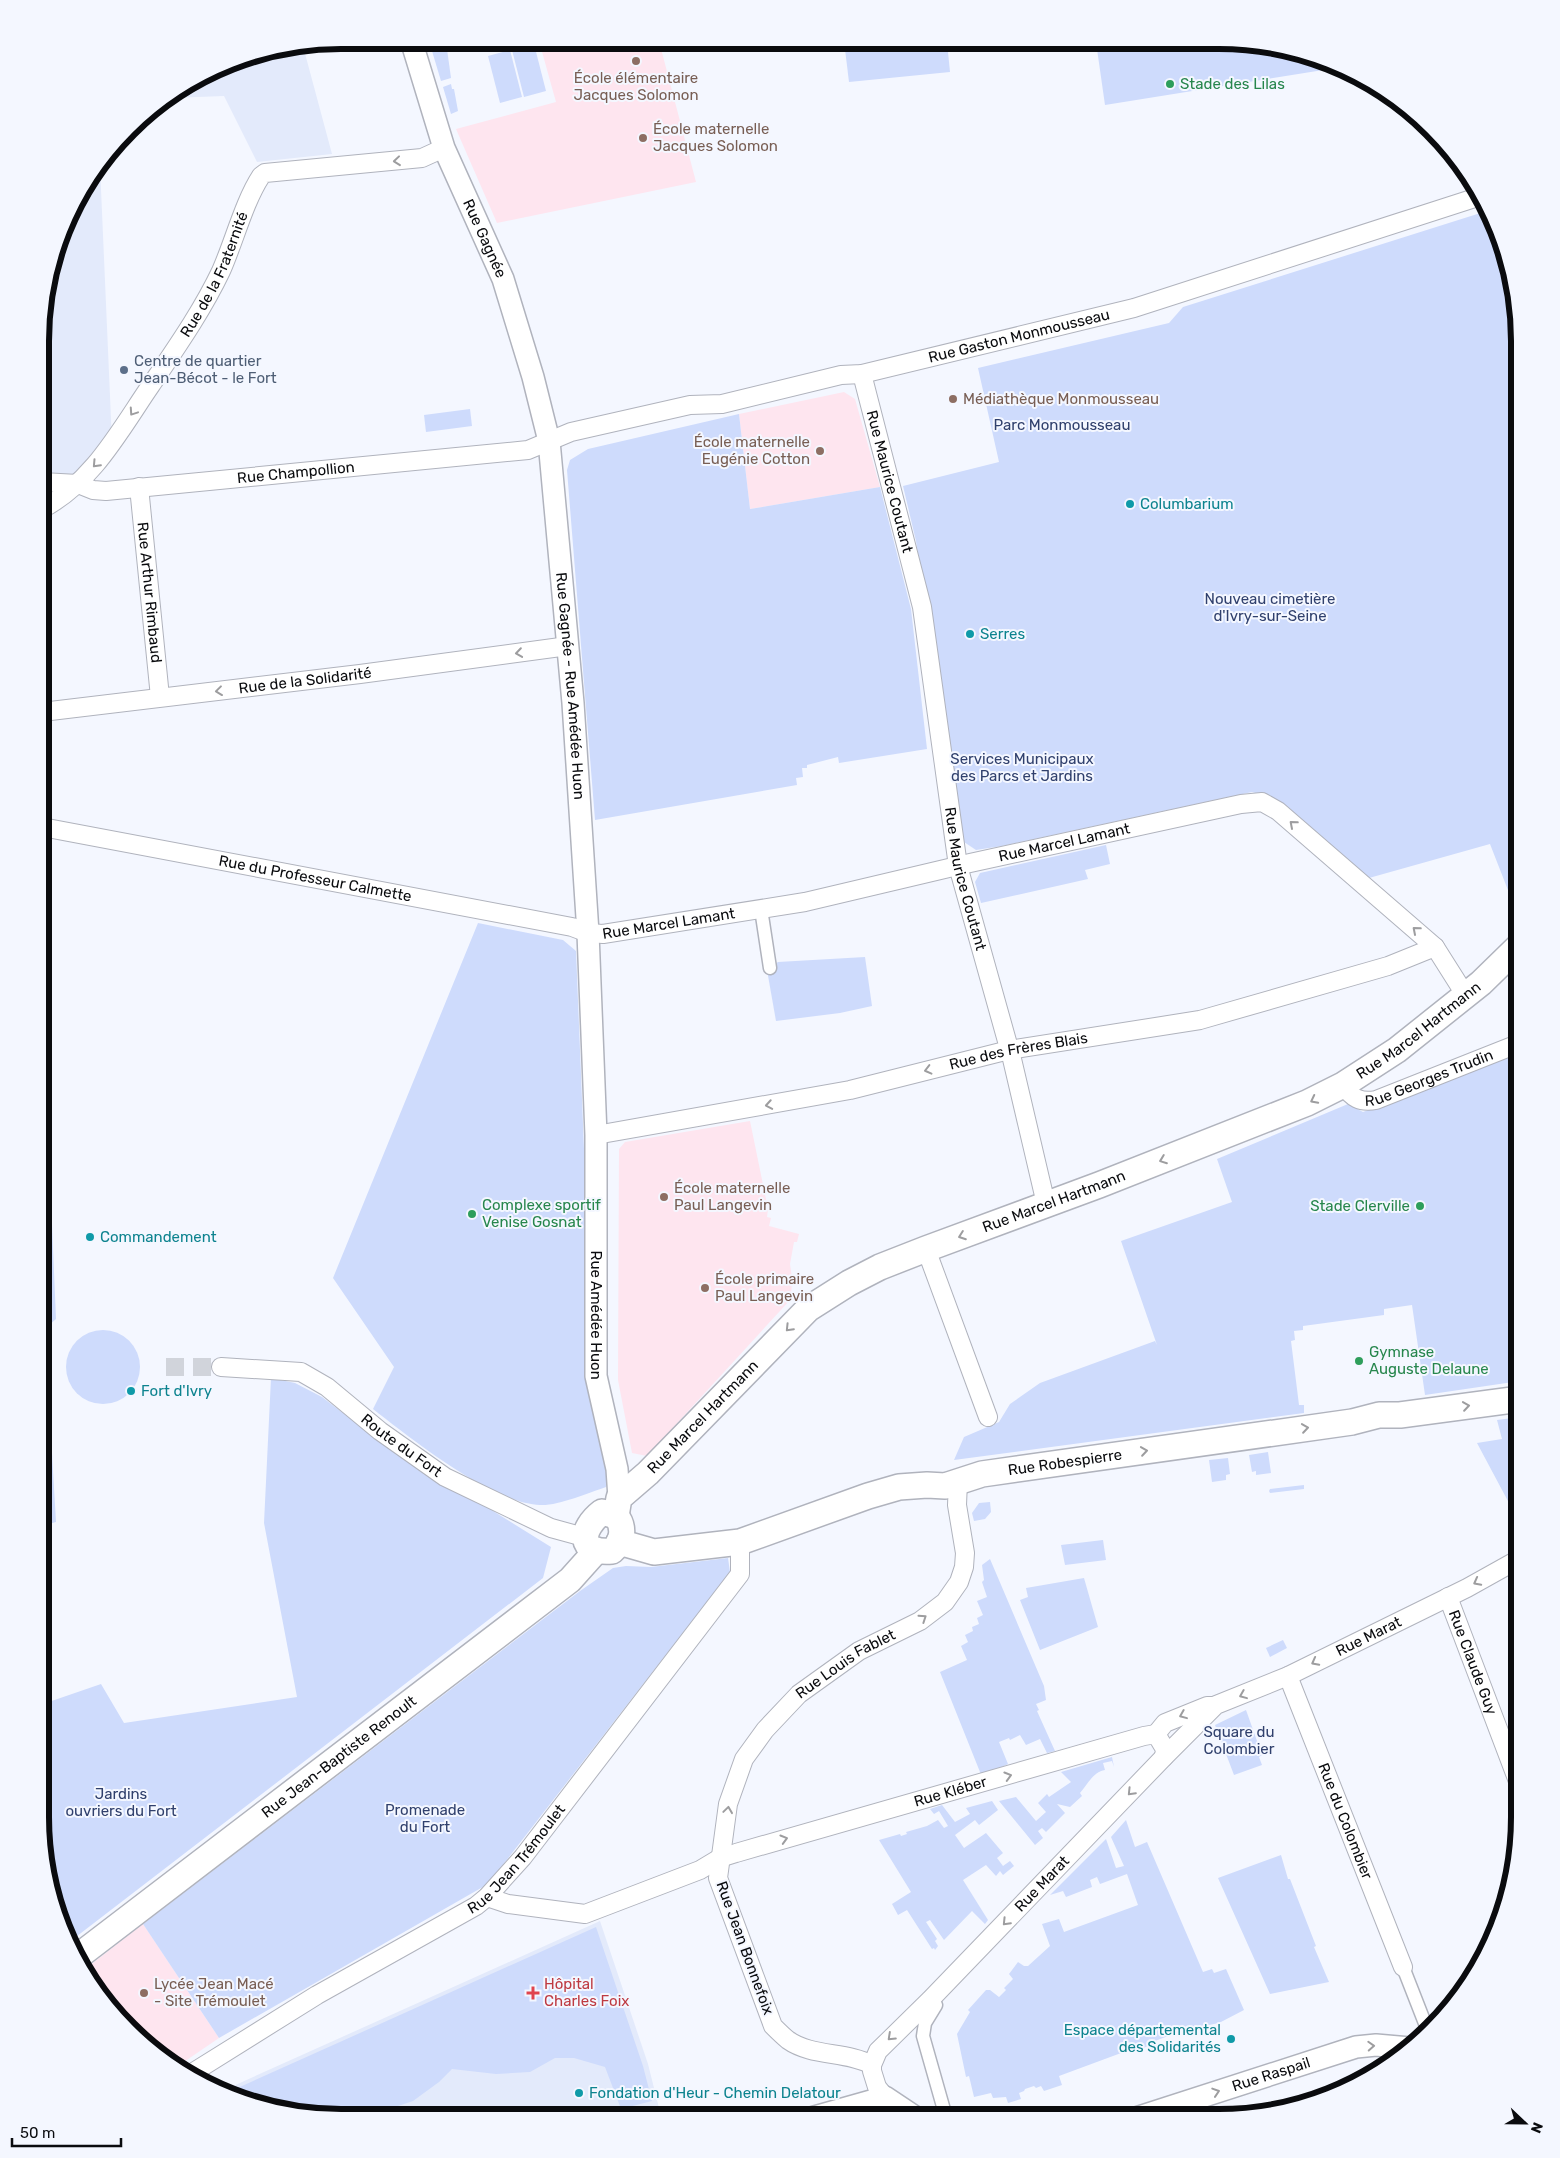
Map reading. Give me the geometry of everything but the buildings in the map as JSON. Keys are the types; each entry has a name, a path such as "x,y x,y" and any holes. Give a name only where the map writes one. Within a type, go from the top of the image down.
{"main road":[{"name":"Rue Marcel Hartmann","path":"617,1507 808,1309 880,1267 1307,1104 1343,1085 1397,1050 1466,996 1511,954"},
{"name":"Rue Robespierre","path":"620,1542 654,1552 740,1542 868,1496 899,1487 945,1486 982,1474 1352,1422 1379,1415 1400,1415 1511,1400"},
{"path":"590,1544 612,1551 620,1542 621,1525 617,1507"},
{"name":"Rue Jean-Baptiste Renoult","path":"83,1953 570,1580 590,1544 586,1530 602,1512 617,1507"}],"street":[{"name":"Rue Gagnée","path":"413,49 444,148 503,280 535,383 549,441"},
{"name":"Rue de la Fraternité","path":"49,506 58,501 78,484 103,457 203,305 225,263 261,176 265,173 422,158 444,148"},
{"name":"Rue Gaston Monmousseau","path":"549,441 571,432 690,405 722,404 841,375 862,374 1134,308 1474,198"},
{"name":"Rue Maurice Coutant","path":"862,374 922,607 958,866 1009,1050 1046,1204"},
{"name":"Rue Champollion","path":"49,482 78,484 93,490 106,491 528,450 549,441"},
{"name":"Rue Gagnée - Rue Amédée Huon","path":"549,441 568,646 588,933"},
{"name":"Rue Arthur Rimbaud","path":"139,487 160,698"},
{"name":"Rue de la Solidarité","path":"49,711 360,674 568,646"},
{"name":"Rue Marcel Lamant","path":"588,933 603,934 805,902 958,866 1241,804 1262,802 1278,811 1435,947 1466,996"},
{"name":"Rue du Professeur Calmette","path":"49,828 572,927 588,933"},
{"path":"761,909 770,968"},
{"name":"Rue Amédée Huon","path":"588,933 596,1135 596,1376 617,1469 617,1507"},
{"name":"Rue des Frères Blais","path":"596,1135 612,1134 850,1090 1009,1050 1149,1030 1200,1020 1388,966 1435,947"},
{"name":"Rue Georges Trudin","path":"1343,1085 1352,1097 1365,1102 1376,1100 1511,1047"},
{"path":"926,1249 988,1416"},
{"name":"Route du Fort","path":"221,1368 301,1372 327,1387 380,1431 445,1477 551,1528 590,1544"},
{"name":"Rue Louis Fablet","path":"720,1858 728,1804 744,1759 764,1730 799,1694 859,1650 920,1621 945,1602 958,1582 964,1567 965,1553 957,1505 958,1481"},
{"name":"Rue Jean Trémoulet","path":"197,2071 317,1995 476,1906 487,1897 523,1857 740,1574 740,1542"},
{"name":"Rue Marat","path":"1156,1734 1165,1723 1288,1676 1511,1564"},
{"name":"Rue Claude Guy","path":"1448,1596 1511,1763"},
{"name":"Rue du Colombier","path":"1288,1676 1403,1967"},
{"name":"Rue Marat","path":"872,2065 885,2043 930,2000 1216,1705"},
{"path":"1156,1734 1165,1750 1164,1757"},
{"name":"Rue Kléber","path":"720,1858 1156,1734"},
{"name":"Rue Jean Bonnefoix","path":"487,1897 508,1904 585,1914 700,1870 720,1858"},
{"name":"Rue Jean Bonnefoix","path":"720,1858 718,1878 773,2026 789,2041 816,2051 856,2057 872,2065"},
{"path":"1403,1967 1425,2025"},
{"path":"933,2003 936,2005 926,2023 923,2036 944,2109"},
{"name":"Rue Raspail","path":"1164,2109 1356,2047 1376,2045 1399,2047"},
{"path":"872,2065 874,2080 885,2098 902,2109"},
{"path":"844,2109 885,2098"}],"shaded area":[{"path":"541,49 661,49 696,182 497,223 456,129 556,102"},
{"path":"304,51 332,154 257,162 224,96 180,98 212,79 247,64"},
{"path":"100,175 112,442 78,484 49,482 49,322 54,284 64,247 79,212"},
{"path":"844,392 855,399 880,487 750,509 739,414"},
{"name":"École primaire Paul Langevin","path":"750,1121 768,1209 767,1217 771,1218 769,1226 799,1234 797,1242 794,1242 790,1264 792,1278 791,1299 647,1456 632,1453 618,1380 619,1149 625,1142"},
{"name":"Hôpital Charles Foix","path":"600,1921 648,2064 659,2109 322,2109 284,2104 230,2087"},
{"name":"Lycée Jean Macé - Site Trémoulet","path":"143,1924 219,2038 183,2063 163,2049 134,2024 109,1995 90,1966"}],"green space":[{"path":"447,49 451,78 441,81 432,51"},
{"path":"535,49 546,91 524,97 512,50"},
{"path":"845,49 948,49 950,72 849,82"},
{"name":"Stade des Lilas","path":"1097,49 1238,49 1276,54 1327,69 1105,105"},
{"path":"510,50 522,97 500,103 488,56"},
{"path":"451,84 452,89 454,89 458,111 451,114 443,87"},
{"name":"Nouveau cimetière d'Ivry-sur-Seine","path":"1481,213 1496,247 1506,284 1511,322 1511,898 1490,844 1369,878 1272,798 1252,792 1002,846 976,850 964,842 916,541 903,486 999,462 978,368 1169,323 1183,307"},
{"path":"470,409 472,426 426,432 424,415"},
{"path":"739,414 750,509 880,487 911,609 927,749 839,763 838,757 802,768 803,777 796,778 797,785 595,820 567,470 570,460 588,449"},
{"path":"1106,845 1110,864 1085,870 1088,879 981,903 975,882 980,873"},
{"name":"Complexe sportif Venise Gosnat","path":"478,923 563,940 576,951 584,1149 585,1377 609,1474 606,1487 573,1499 547,1505 521,1502 499,1494 476,1482 430,1452 373,1409 394,1367 333,1278"},
{"path":"865,957 872,1006 840,1013 776,1021 767,970 778,962"},
{"path":"1511,1055 1511,1382 1425,1395 1412,1305 1384,1309 1384,1315 1303,1326 1303,1330 1294,1331 1295,1340 1291,1341 1299,1405 1304,1405 1304,1413 954,1460 964,1437 999,1422 1010,1404 1040,1383 1155,1341 1157,1345 1121,1241 1232,1202 1217,1159 1348,1104 1363,1112"},
{"path":"49,1224 52,1224 56,1319 49,1325"},
{"path":"103,1330 117,1333 129,1341 137,1353 140,1367 137,1381 129,1393 117,1401 103,1404 89,1401 77,1393 69,1381 66,1367 69,1353 77,1341 89,1333"},
{"name":"Jardins ouvriers du Fort","path":"271,1378 295,1383 322,1397 377,1439 551,1547 543,1578 75,1938 64,1911 51,1855 49,1836 49,1702 101,1684 124,1723 297,1697 264,1523"},
{"path":"1511,1418 1511,1502 1509,1503 1477,1443 1502,1439 1497,1420"},
{"path":"51,1436 56,1522 49,1524 49,1437"},
{"path":"1268,1452 1271,1473 1256,1475 1256,1471 1252,1472 1249,1455"},
{"path":"1228,1458 1230,1474 1226,1475 1226,1480 1212,1482 1209,1460"},
{"path":"1304,1485 1304,1489 1270,1493 1269,1491 1270,1489"},
{"path":"990,1502 991,1512 985,1519 974,1521 972,1513 979,1503"},
{"path":"1103,1540 1106,1560 1065,1565 1061,1545"},
{"name":"Promenade du Fort","path":"728,1558 730,1572 488,1884 219,2038 143,1924 580,1591 613,1568 626,1566 651,1567"},
{"path":"990,1559 1044,1686 1046,1700 1036,1704 1039,1710 1037,1711 1055,1751 1047,1753 1040,1739 1026,1745 1020,1735 1010,1740 1009,1738 999,1742 1008,1764 982,1777 940,1672 967,1660 961,1646 968,1642 965,1635 973,1631 972,1627 979,1624 977,1618 983,1615 977,1601 987,1597 982,1582 984,1580 982,1565"},
{"path":"1084,1578 1098,1627 1040,1650 1020,1600 1028,1597 1026,1588"},
{"path":"1283,1640 1287,1648 1270,1657 1266,1648"},
{"name":"Square du Colombier","path":"1246,1710 1262,1755 1259,1757 1262,1765 1234,1775 1215,1725"},
{"path":"1112,1757 1114,1767 1112,1761 1103,1763 1105,1770 1097,1773 1091,1779 1080,1793 1082,1796 1070,1807 1057,1804 1065,1813 1046,1832 1042,1828 1038,1831 1043,1838 1035,1845 999,1801 1016,1797 1036,1821 1046,1812 1038,1803 1047,1794 1049,1797 1071,1782 1061,1772"},
{"path":"992,1801 998,1810 979,1825 975,1820 955,1835 964,1848 986,1833 1003,1853 997,1858 1003,1866 1010,1861 1014,1866 1003,1875 1000,1871 996,1876 986,1865 963,1880 988,1920 985,1924 972,1911 944,1940 930,1920 926,1922 937,1939 935,1941 938,1946 935,1950 934,1948 932,1949 907,1910 898,1915 892,1904 911,1892 879,1840 907,1834 906,1832 927,1826 938,1820 944,1828 948,1826 939,1811 934,1814 930,1809 942,1805 955,1822 970,1814 966,1808"},
{"path":"1126,1820 1135,1847 1147,1842 1203,1972 1212,1969 1214,1973 1226,1969 1244,2010 1219,2023 1184,2030 1147,2044 1148,2046 1141,2049 1140,2046 1059,2076 1062,2085 1044,2091 1041,2086 1025,2089 1019,2093 1021,2099 1008,2103 1006,2097 993,2098 991,2093 974,2097 969,2076 966,2077 957,2034 970,2012 968,2010 986,1990 990,1990 999,1997 1006,1990 1004,1988 1013,1979 1009,1974 1018,1962 1028,1966 1050,1946 1042,1924 1059,1919 1064,1932 1138,1905 1127,1874 1100,1884 1097,1877 1090,1880 1092,1887 1066,1897 1063,1891 1050,1895 1106,1839 1116,1868 1124,1866 1111,1837"},
{"path":"1281,1855 1288,1879 1290,1879 1316,1946 1314,1947 1329,1982 1270,1994 1218,1878"},
{"name":"Hôpital Charles Foix","path":"596,1927 643,2066 652,2101 621,2109 605,2067 574,2058 555,2058 530,2072 496,2074 452,2069 439,2082 413,2101 389,2109 322,2109 303,2107 284,2104 235,2089"}],"tunnel":[{"path":"166,1367 221,1367"}],"place":[{"name":"École élémentaire Jacques Solomon","path":"636,61"},
{"name":"Stade des Lilas","path":"1170,84"},
{"name":"École maternelle Jacques Solomon","path":"643,138"},
{"name":"Centre de quartier Jean-Bécot - le Fort","path":"124,370"},
{"name":"Médiathèque Monmousseau","path":"953,399"},
{"name":"École maternelle Eugénie Cotton","path":"820,451"},
{"name":"Columbarium","path":"1130,504"},
{"name":"Serres","path":"970,634"},
{"name":"École maternelle Paul Langevin","path":"664,1197"},
{"name":"Stade Clerville","path":"1420,1206"},
{"name":"Complexe sportif Venise Gosnat","path":"472,1214"},
{"name":"Commandement","path":"90,1237"},
{"name":"École primaire Paul Langevin","path":"705,1288"},
{"name":"Gymnase Auguste Delaune","path":"1359,1361"},
{"name":"Fort d'Ivry","path":"131,1391"},
{"name":"Lycée Jean Macé - Site Trémoulet","path":"144,1993"},
{"name":"Hôpital Charles Foix","path":"533,1993"},
{"name":"Espace départemental des Solidarités","path":"1231,2039"},
{"name":"Fondation d'Heur - Chemin Delatour","path":"579,2093"}],"park label":[{"name":"Parc Monmousseau","path":"1062,425"},
{"name":"Services Municipaux des Parcs et Jardins","path":"1022,768"}]}
